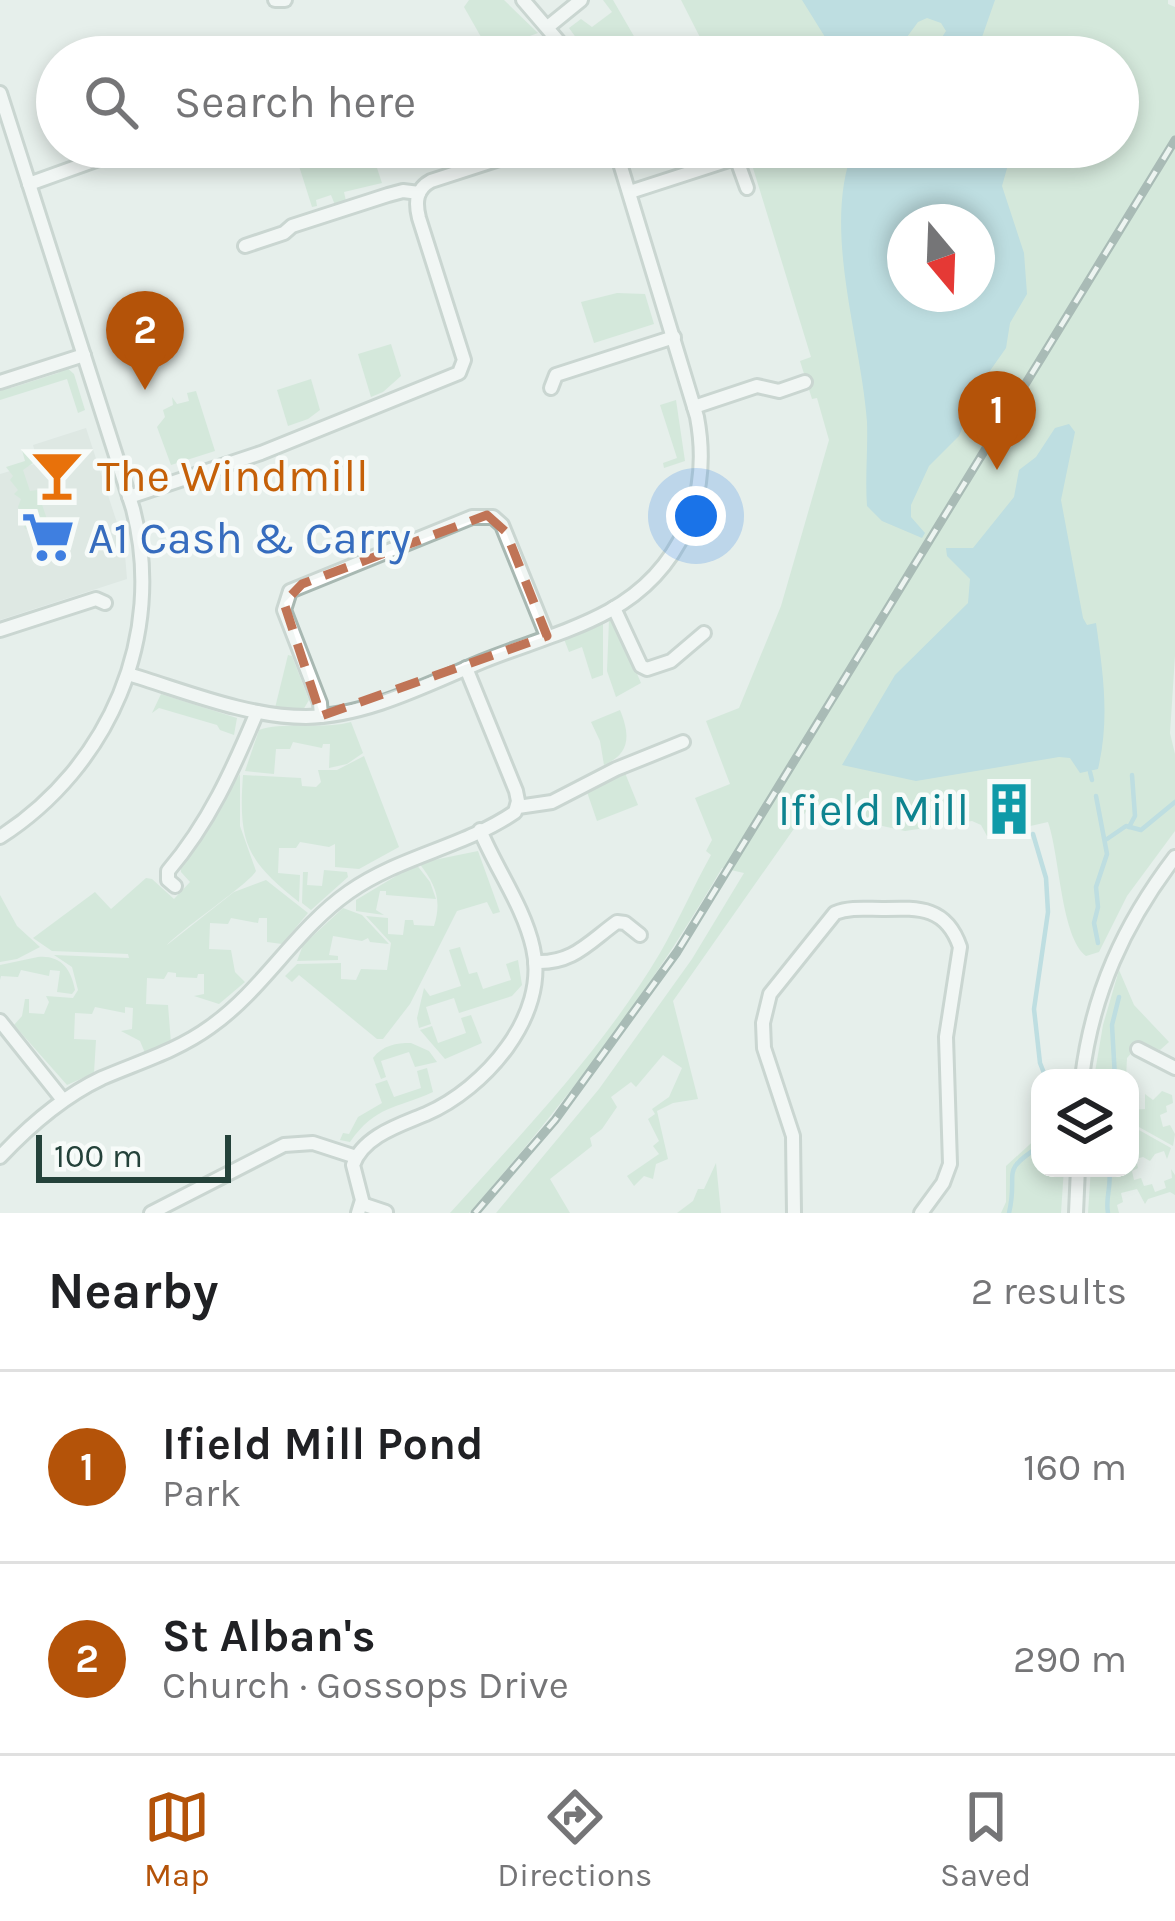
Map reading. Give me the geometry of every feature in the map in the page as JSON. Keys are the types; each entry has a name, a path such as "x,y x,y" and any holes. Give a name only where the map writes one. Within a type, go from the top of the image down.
{"street":[{"path":"275,0 285,0"},
{"path":"523,0 556,36"},
{"path":"549,26 581,0"},
{"path":"0,93 129,497 140,543 142,590 128,674 105,727 72,775 33,813 0,836"},
{"path":"29,184 74,168"},
{"path":"129,497 261,453 459,374 464,360 416,207 419,193 431,181 471,168"},
{"path":"128,674 257,712 321,716 371,706 547,636 614,608 651,580 669,560 689,523 702,468 694,406 622,168"},
{"path":"630,192 703,168"},
{"path":"740,168 747,188"},
{"path":"244,246 403,190 419,193"},
{"path":"550,388 556,375 674,337"},
{"path":"0,382 84,355"},
{"path":"694,406 757,386 778,391 805,382"},
{"path":"321,716 284,610 290,591 472,517 494,517 502,525 547,636"},
{"path":"0,630 96,599 105,603"},
{"path":"614,608 646,669 671,662 704,633"},
{"path":"466,668 516,791 518,807"},
{"path":"175,886 168,880 168,871 204,825 257,712"},
{"path":"0,1157 63,1100 210,1028 269,974 317,917 369,879 508,817 518,807 552,802 683,742"},
{"path":"386,1212 360,1209 356,1157 390,1129 446,1104 485,1072 528,1010 535,962 529,934 480,830"},
{"path":"1084,1069 1107,970 1132,920 1175,857"},
{"path":"794,1213 795,1153 787,1112 764,1048 766,1002 835,913 909,907 922,908 944,921 960,947 946,1037 950,1164 943,1183 921,1213"},
{"path":"535,962 579,954 617,922 640,934"},
{"path":"0,1022 63,1100"},
{"path":"1138,1048 1172,1061"},
{"path":"151,1213 284,1145 314,1143 356,1157"},
{"path":"1076,1213 1078,1177"}],"highlighted area":[{"path":"487,515 506,532 547,636 321,716 284,603 302,584"}],"shaded area":[{"path":"86,428 123,531 127,579 0,620 0,474 38,463 33,445"}],"green space":[{"path":"469,0 504,0 538,33 480,36 464,7"},
{"path":"603,0 613,0 634,36 575,36 569,28 581,19 592,27 612,12"},
{"path":"681,0 1168,0 1175,7 1175,656 1170,733 1175,754 1175,831 1127,896 1099,952 1086,956 1071,932 1048,822 987,836 972,821 905,831 812,803 673,1001 698,1099 657,1111 668,1159 656,1164 653,1179 644,1176 634,1186 627,1176 659,1154 653,1146 659,1141 648,1119 655,1114 652,1109 669,1097 682,1068 663,1055 636,1087 631,1082 611,1097 617,1107 590,1138 592,1146 550,1179 570,1213 496,1213 599,1089 692,959 744,873 722,868 635,1004 572,1089 469,1213 450,1213 614,1023 660,953 711,855 706,851 712,840 695,798 730,784 706,721 739,708 781,606 829,440 800,361 811,357 753,168 1139,168 1139,36 699,36"},
{"path":"300,168 377,168 382,183 344,192 346,201 335,205 331,195 316,200 317,206 312,207"},
{"path":"617,293 645,294 654,324 594,343 581,302"},
{"path":"391,344 401,376 371,397 358,354"},
{"path":"65,366 74,374 85,410 78,413 67,379 0,400 5,385 11,388 58,373"},
{"path":"311,379 320,410 288,426 277,390"},
{"path":"196,391 215,451 171,465 157,427 165,417 163,410 173,405 172,397 177,404 189,401 187,393"},
{"path":"676,400 685,461 664,468 663,463 677,458 660,405"},
{"path":"22,450 29,450 33,463 23,470 30,491 37,490 48,522 25,529 18,507 21,499 14,494 18,490 6,467 25,461"},
{"path":"609,620 615,622 641,683 616,697 607,671"},
{"path":"603,623 603,675 592,679 582,647 569,652 564,639"},
{"path":"288,655 309,700 303,710 275,708"},
{"path":"161,694 237,718 234,735 217,725 159,708 152,713"},
{"path":"620,710 626,727 624,749 604,765 591,722"},
{"path":"351,722 363,753 347,764 329,768 330,744 322,748 293,742 290,749 276,749 274,774 245,771 259,730"},
{"path":"364,756 399,847 359,869 335,867 335,844 300,842 296,848 279,848 278,873 300,875 299,902 268,874 250,849 242,818 243,775 301,778 302,786 316,787 321,782 318,770 337,770"},
{"path":"625,773 638,805 597,821 587,792"},
{"path":"240,774 240,826 256,871 167,945 234,892 266,880 308,913 282,944 267,942 267,918 259,918 258,923 231,918 228,924 210,923 209,949 231,950 235,972 245,982 219,1004 194,996 204,994 204,974 176,977 168,972 164,979 147,978 146,1004 168,1005 171,1043 145,1053 140,1041 121,1031 132,1029 133,1008 125,1007 125,1013 95,1007 92,1014 75,1013 74,1039 96,1040 94,1073 67,1085 14,1025 22,1016 25,999 29,999 29,1013 44,1014 49,1002 46,996 73,998 78,990 72,967 54,955 129,958 128,954 52,951 33,938 95,892 111,909 146,878 174,899 190,882 180,862"},
{"path":"478,851 500,912 493,914 487,902 457,911 410,1004 383,1039 377,1039 299,975 292,982 285,976 297,964 341,963 341,979 356,980 361,969 387,970 391,943 366,916 388,918 388,934 403,935 405,920 434,926 436,893 419,863"},
{"path":"416,864 436,899 380,891 376,910 384,915 356,911 356,900"},
{"path":"324,870 347,872 348,877 311,910 302,903 303,872 308,872 307,885 322,886"},
{"path":"0,895 17,926 40,947 0,962"},
{"path":"343,908 362,915 389,944 333,936 329,955 338,960 297,961 303,945"},
{"path":"460,947 469,974 477,972 483,989 511,980 506,964 518,960 522,985 512,996 459,1013 454,998 426,1007 431,1024 419,1028 424,988 430,996 461,986 449,950"},
{"path":"38,957 64,965 73,982 72,994 57,992 60,971 50,970 49,976 21,970 18,977 1,976 0,980 0,965"},
{"path":"1119,970 1134,1005 1169,1042 1160,1050 1140,1043 1127,1058 1126,1069 1096,1069"},
{"path":"471,1015 482,1043 445,1059 420,1030 432,1026 438,1043 466,1033 461,1018"},
{"path":"411,1043 429,1051 437,1062 415,1067 409,1052 381,1061 386,1077 381,1079 373,1058 390,1046"},
{"path":"427,1068 433,1092 378,1114 350,1142 340,1140 358,1117 382,1103 375,1084 387,1080 394,1097 421,1088 417,1071"},
{"path":"1162,1091 1172,1095 1173,1103 1160,1115 1163,1127 1170,1125 1175,1134 1173,1146 1139,1127 1145,1094 1153,1100"},
{"path":"1139,1130 1171,1148 1167,1159 1164,1151 1150,1161 1139,1158"},
{"path":"1031,1143 1031,1177 1063,1177 1061,1213 1001,1213 1006,1202 1006,1166"},
{"path":"716,1163 721,1213 677,1213 693,1201 698,1189 704,1189"},
{"path":"1171,1169 1175,1175 1175,1195 1170,1192 1145,1204 1137,1189 1121,1193 1119,1213 1088,1213 1090,1177 1141,1178 1155,1192 1166,1188 1164,1181 1172,1178"}],"water":[{"path":"802,0 995,0 982,36 943,36 946,31 941,23 927,18 908,36 824,36"},
{"path":"848,168 1007,168 1002,186 1024,253 1027,294 1010,323 1006,348 980,385 959,436 929,466 911,505 911,517 925,533 922,538 882,521 867,506 867,422 841,212"},
{"path":"1069,424 1075,432 1061,500 1083,618 1087,625 1096,623 1099,642 1104,714 1098,769 1080,773 1070,758 1059,757 916,781 842,765 895,675 968,603 970,579 947,556 946,548 973,548 1014,497 1019,470 1036,457 1055,428"}],"waterway":[{"path":"1090,772 1092,780"},
{"path":"1129,827 1135,816 1132,775"},
{"path":"1096,796 1107,854 1096,887 1098,943"},
{"path":"1107,839 1126,826 1141,830 1175,802"},
{"path":"1033,834 1046,878 1048,912 1034,1009 1042,1069"},
{"path":"1114,1069 1112,1025 1119,997"},
{"path":"1009,1213 1014,1168 1031,1152"},
{"path":"1108,1213 1110,1177"}],"railway":[{"path":"475,1213 555,1120 677,952 1175,140"}],"place":[{"name":"St Alban's","path":"145,390"},
{"name":"Ifield Mill Pond","path":"997,470"},
{"name":"The Windmill","path":"57,475"},
{"name":"A1 Cash & Carry","path":"48,537"},
{"name":"Ifield Mill","path":"1009,809"}]}
